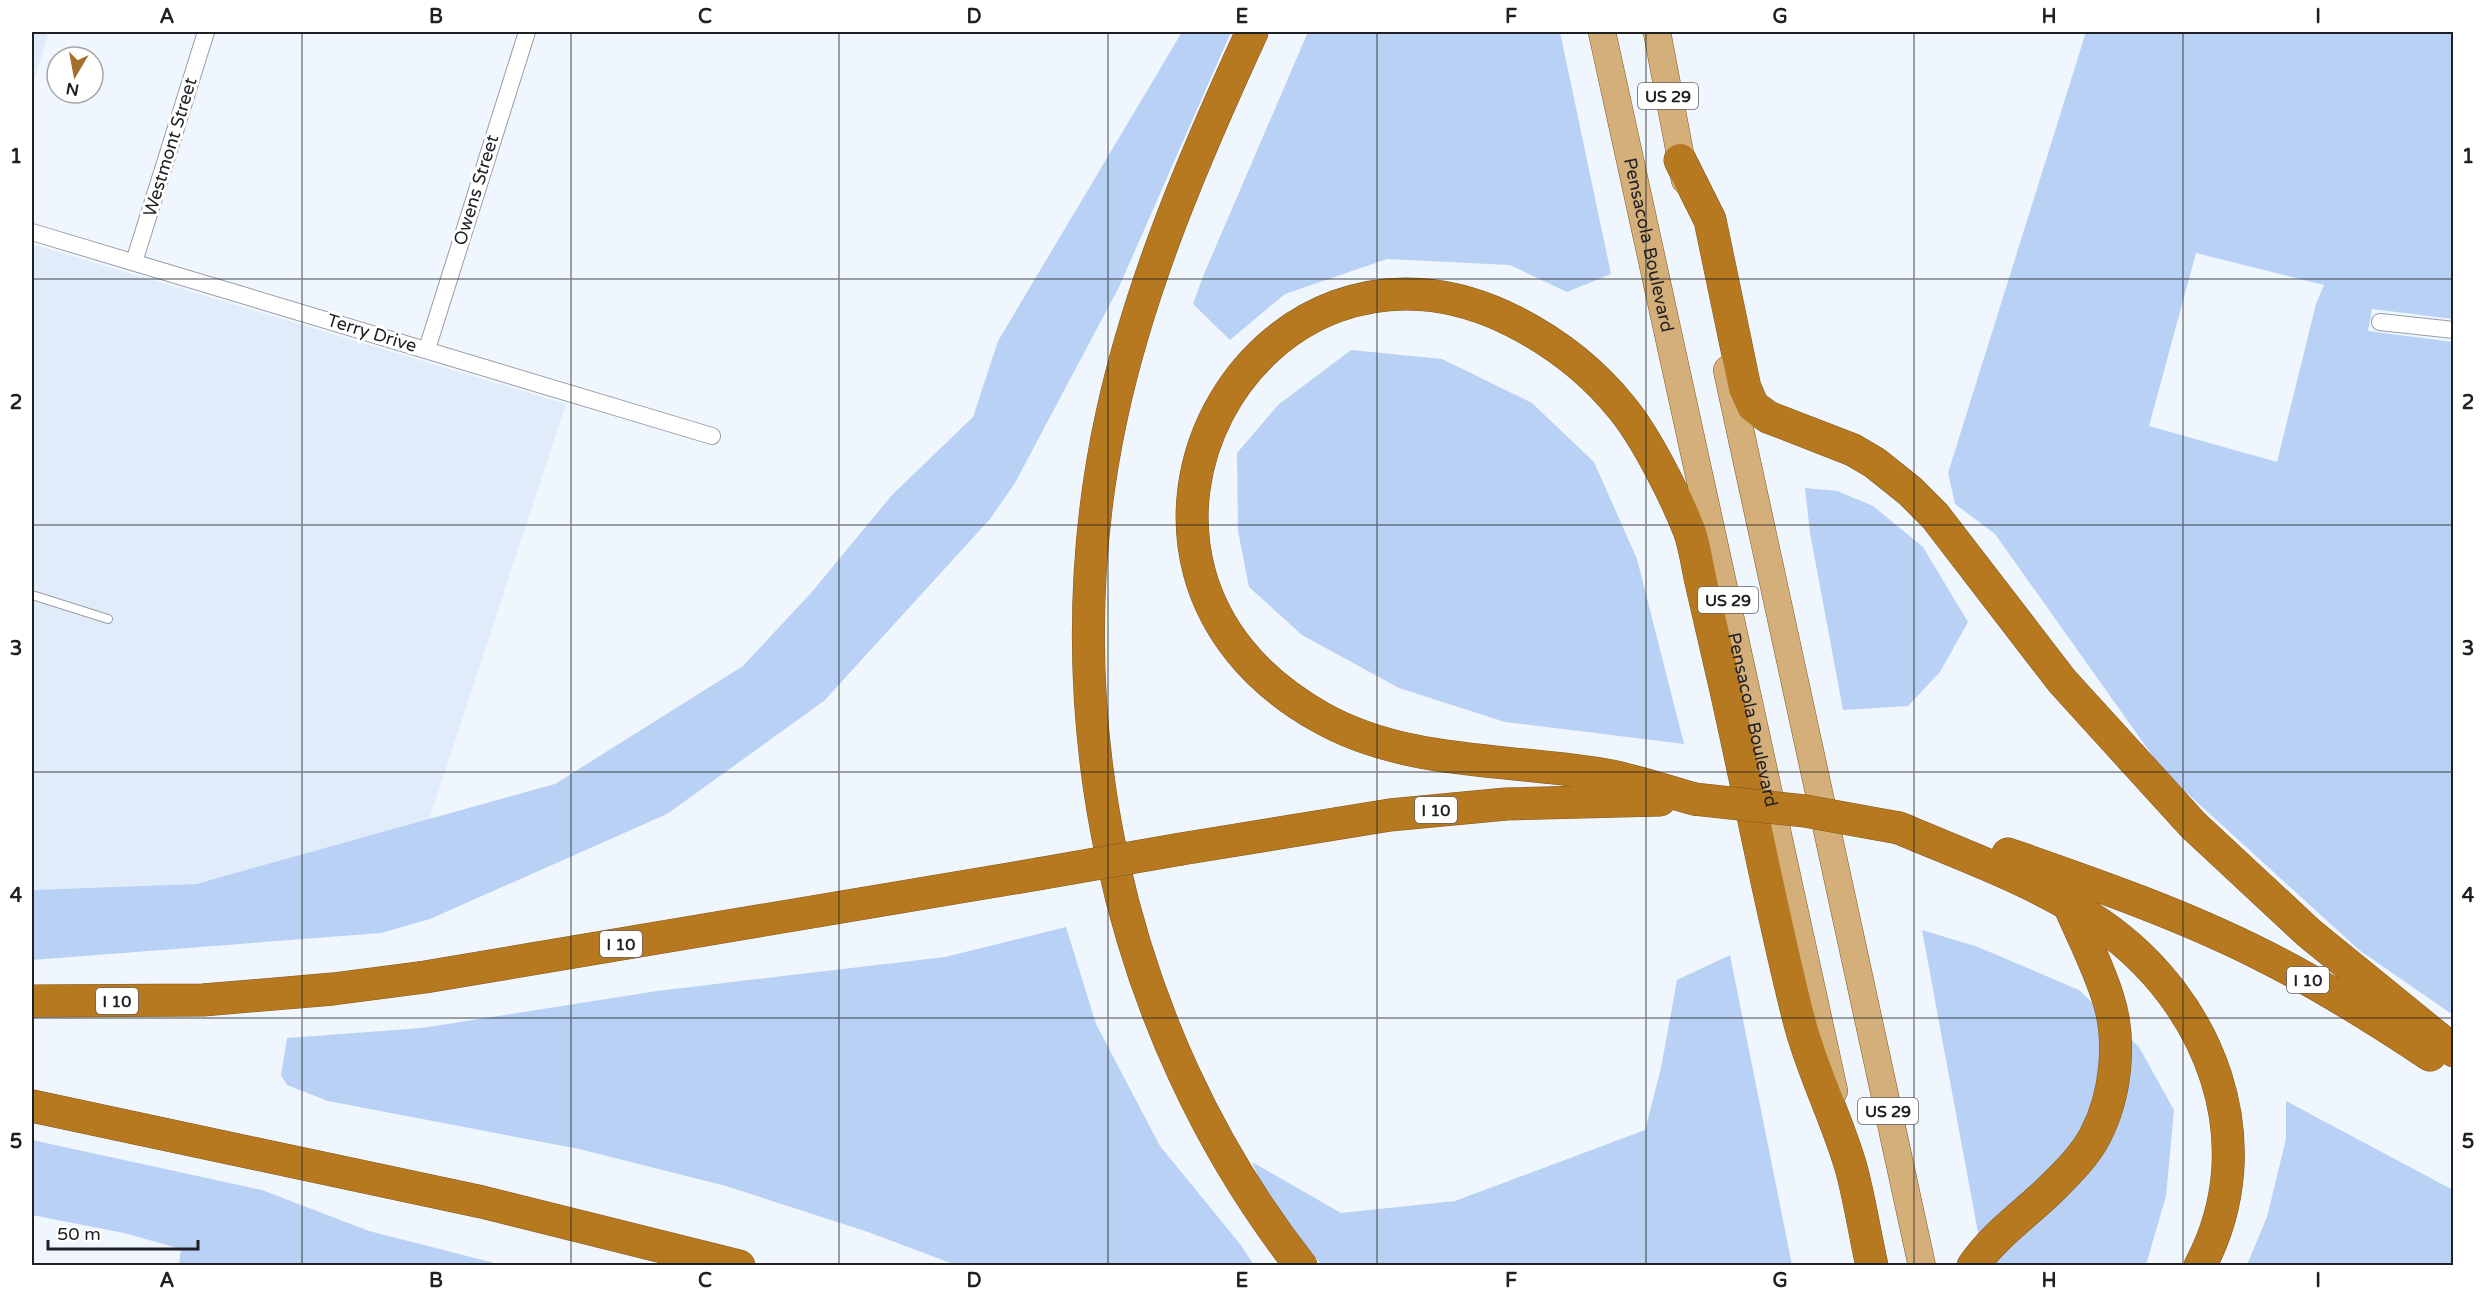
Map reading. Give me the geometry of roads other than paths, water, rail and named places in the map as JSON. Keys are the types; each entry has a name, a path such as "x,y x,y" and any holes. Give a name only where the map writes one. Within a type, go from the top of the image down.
{"highway":[{"path":"1252,32 1198,151 1143,303 1121,376 1098,488 1090,572 1088,654 1093,736 1104,821 1116,878 1139,959 1156,1007 1192,1089 1235,1169 1301,1266"},
{"path":"1680,160 1710,220 1745,388 1753,405 1768,417 1852,450 1875,463 1910,491 1935,516 2069,689 2193,825 2309,933 2454,1051"},
{"path":"1694,799 1611,776 1505,764 1395,746 1357,735 1322,718 1266,679 1242,654 1222,627 1208,599 1198,569 1192,538 1195,476 1204,441 1219,407 1237,380 1256,358 1281,337 1308,320 1343,305 1402,295 1434,296 1479,307 1536,333 1569,356 1596,379 1623,409 1642,436 1690,532 1800,1025 1851,1169"},
{"name":"I 10","path":"32,1001 202,1000 413,979 1390,815 1506,804 1694,799 1805,812 1899,828 2003,852 2162,910 2281,965 2330,992 2454,1070"},
{"path":"1899,828 2039,888 2100,924 2131,948 2157,976 2193,1025 2217,1078 2229,1131 2228,1180 2217,1230 2200,1266"},
{"path":"1973,1266 1988,1244 2037,1203 2075,1164 2095,1136 2109,1097 2115,1066 2115,1027 2108,999 2069,905"},
{"path":"32,1106 482,1202 739,1266"},
{"name":"Pensacola Boulevard","path":"1851,1169 1872,1266"}],"main road":[{"name":"Pensacola Boulevard","path":"1602,32 1851,1169"},
{"name":"US 29","path":"1657,32 1680,160 1922,1266"}],"street":[{"name":"Westmont Street","path":"134,262 206,32"},
{"name":"Owens Street","path":"427,349 527,32"},
{"name":"Terry Drive","path":"32,232 712,436"},
{"path":"2380,322 2454,330"}],"lane":[{"path":"32,595 108,620"}]}
